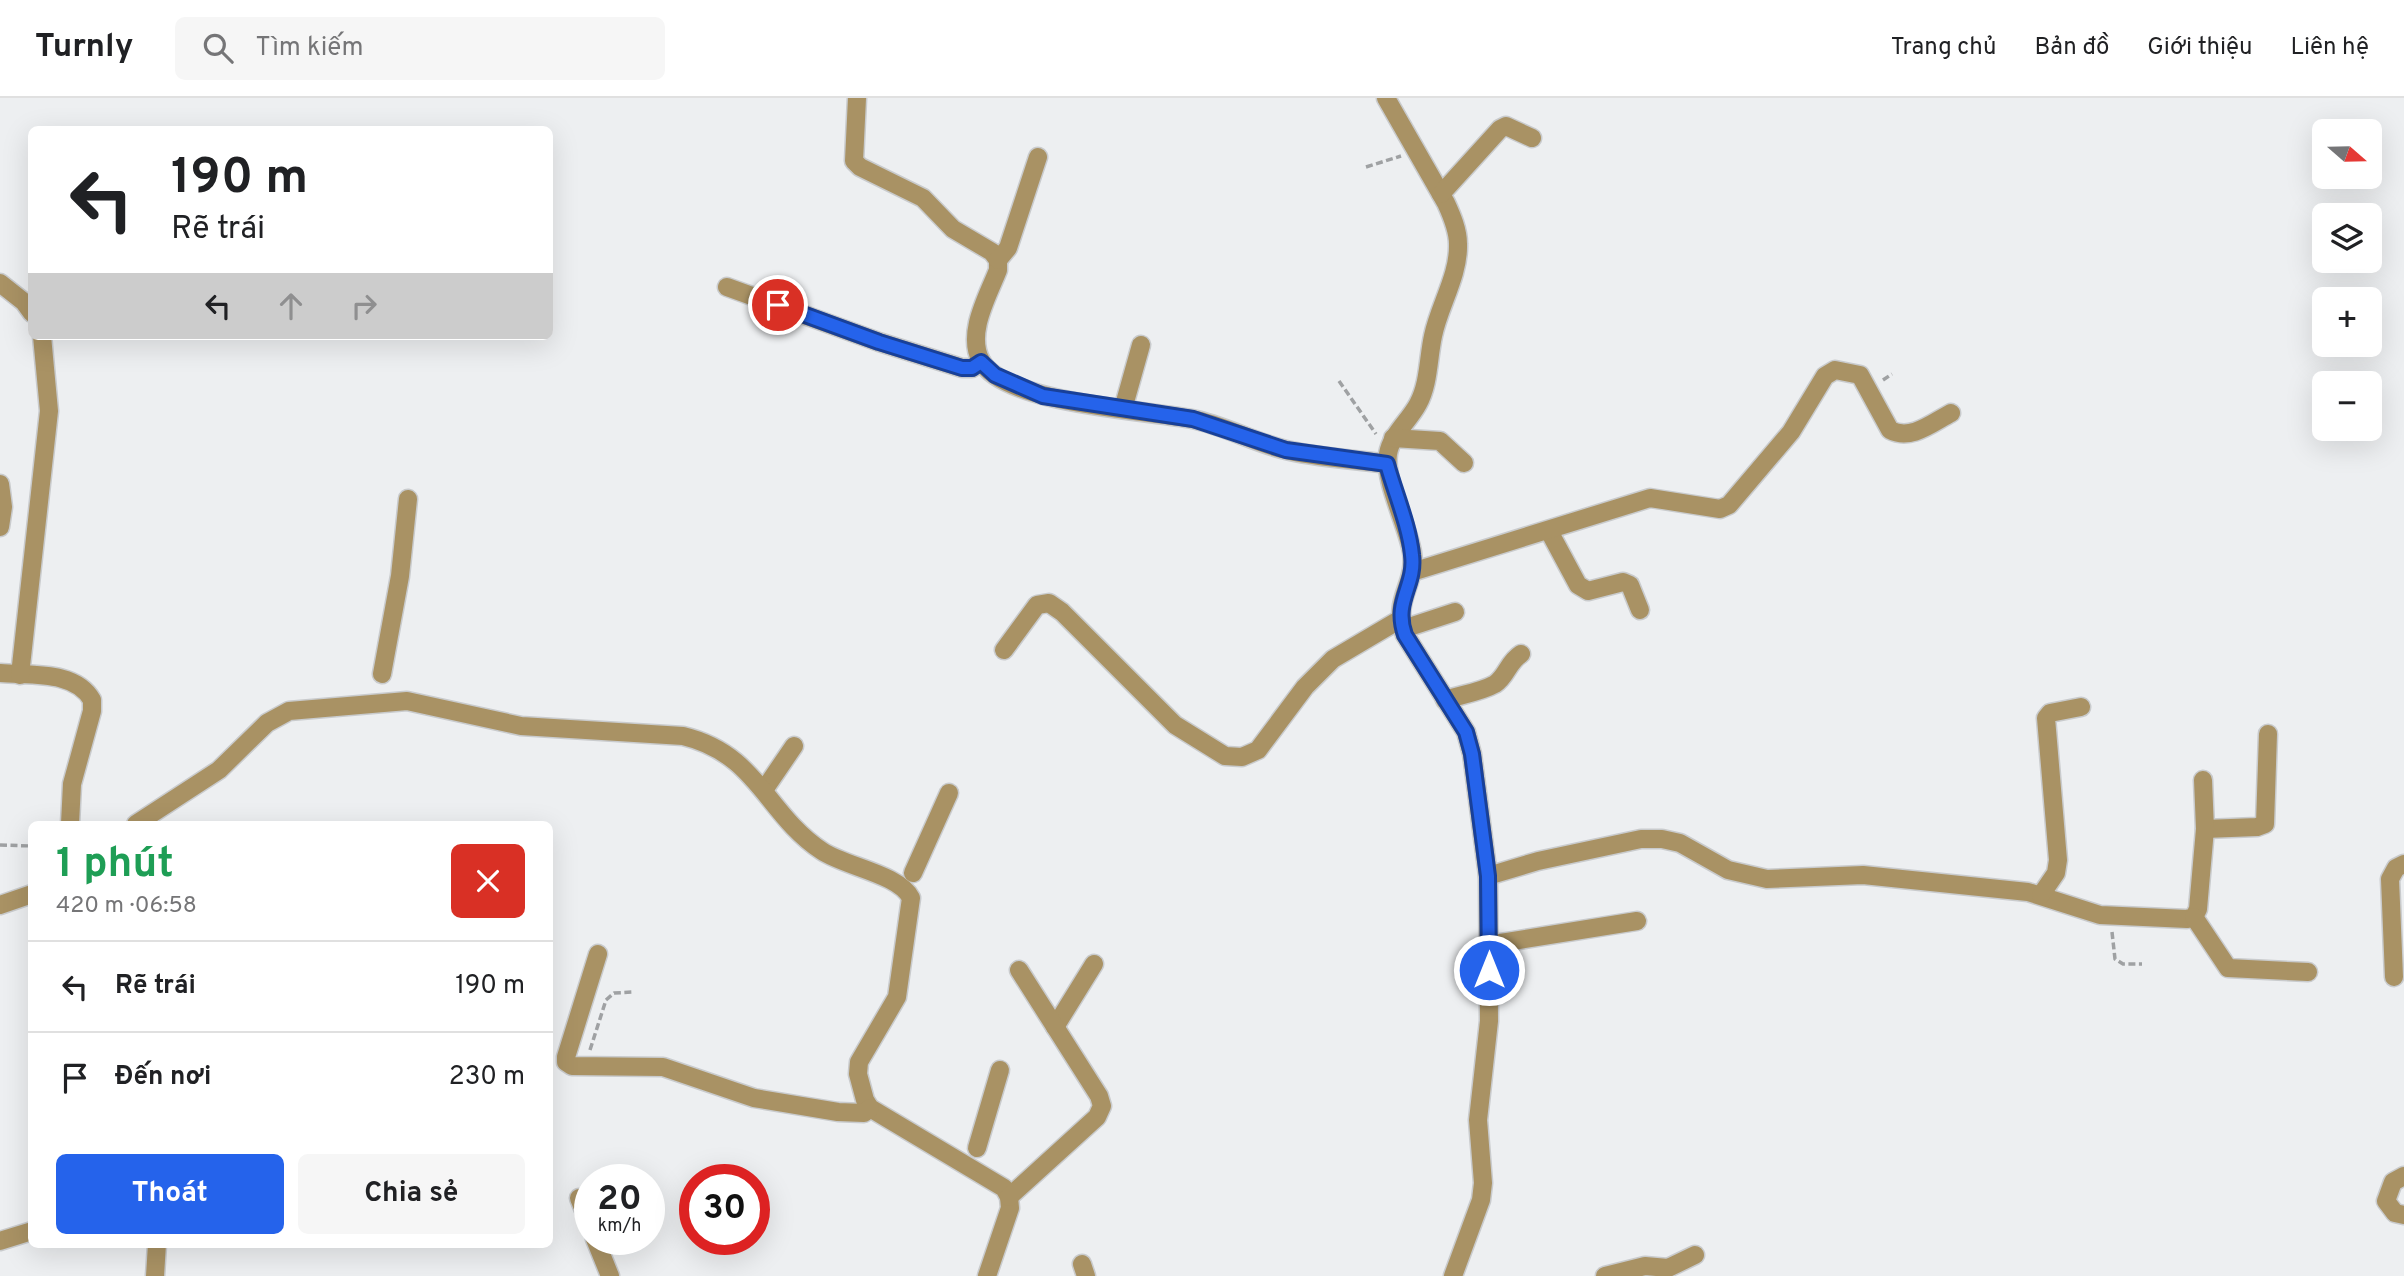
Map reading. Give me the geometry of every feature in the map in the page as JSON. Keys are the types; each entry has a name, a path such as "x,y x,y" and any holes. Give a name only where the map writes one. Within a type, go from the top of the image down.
{"street":[{"path":"858,98 854,160 860,167 910,189 953,229 992,253 998,260"},
{"path":"1386,98 1441,194 1454,222 1458,243 1456,264 1433,337 1424,387 1418,404 1390,451 1412,554 1412,572 1400,604 1401,624 1466,732 1472,754 1488,876 1489,1021 1478,1121 1483,1183 1481,1200 1453,1276"},
{"path":"1441,194 1500,129 1513,128 1532,138"},
{"path":"1038,157 1008,248 998,260 998,270 977,327 975,342 981,362 995,375 1026,391 1193,419 1286,450 1390,451 1440,441 1464,463"},
{"path":"0,283 28,308"},
{"path":"727,287 879,342 962,368 972,368 981,362"},
{"path":"20,675 49,411 42,340"},
{"path":"1123,409 1141,345"},
{"path":"1412,572 1650,498 1720,509 1730,505 1791,432 1825,376 1835,370 1860,375 1890,430 1898,434 1908,435 1951,412"},
{"path":"0,484 3,507 0,527"},
{"path":"380,688 400,576 408,499"},
{"path":"1549,531 1578,585 1588,591 1623,582 1630,585 1640,610"},
{"path":"1004,650 1037,605 1049,603 1062,612 1175,725 1225,756 1242,757 1258,750 1305,687 1334,659 1401,624 1455,612"},
{"path":"1445,700 1494,684 1503,677 1510,661 1521,654"},
{"path":"0,673 77,683 92,700 70,794 70,821"},
{"path":"141,821 219,770 276,716 380,688 424,703 520,726 683,736 705,742 725,752 821,851 910,881"},
{"path":"2041,895 2056,873 2059,860 2046,718 2050,713 2081,707"},
{"path":"2205,829 2258,827 2265,824 2268,734"},
{"path":"764,790 794,746"},
{"path":"2194,917 2198,909 2205,829 2203,780"},
{"path":"948,793 910,881 912,908 902,982 891,1008 859,1062 858,1074 870,1108 974,1158 1004,1188 1009,1197 1010,1208 987,1276"},
{"path":"1488,876 1538,861 1641,839 1662,839 1680,843 1728,870 1767,880 1863,875 2041,895 2086,913 2110,916 2194,917"},
{"path":"2394,976 2390,879 2396,868 2404,864"},
{"path":"0,905 28,895"},
{"path":"2194,917 2228,968 2308,972"},
{"path":"1489,945 1637,921"},
{"path":"598,954 566,1057 566,1062 572,1066 663,1068 754,1098 838,1112 864,1113 870,1108"},
{"path":"1055,1027 1094,964"},
{"path":"1009,1197 1097,1117 1102,1105 1099,1096 1018,970"},
{"path":"974,1158 1000,1070"},
{"path":"2404,1176 2393,1182 2385,1201 2395,1213 2404,1215"},
{"path":"0,1241 28,1232"},
{"path":"155,1276 156,1248"},
{"path":"601,1255 610,1276"},
{"path":"1605,1276 1645,1266 1668,1268 1695,1255"}],"path":[{"path":"1366,167 1416,151"},
{"path":"1339,381 1390,451"},
{"path":"0,845 28,846"},
{"path":"2110,916 2115,959 2123,964 2141,964"},
{"path":"585,1066 606,1000 614,993 633,992"}],"route":[{"path":"778,305 879,342 962,368 972,368 981,362 995,375 1026,391 1043,396 1193,419 1286,450 1387,464 1412,554 1412,572 1400,604 1399,620 1405,635 1466,732 1472,754 1488,876 1489,970"}]}
